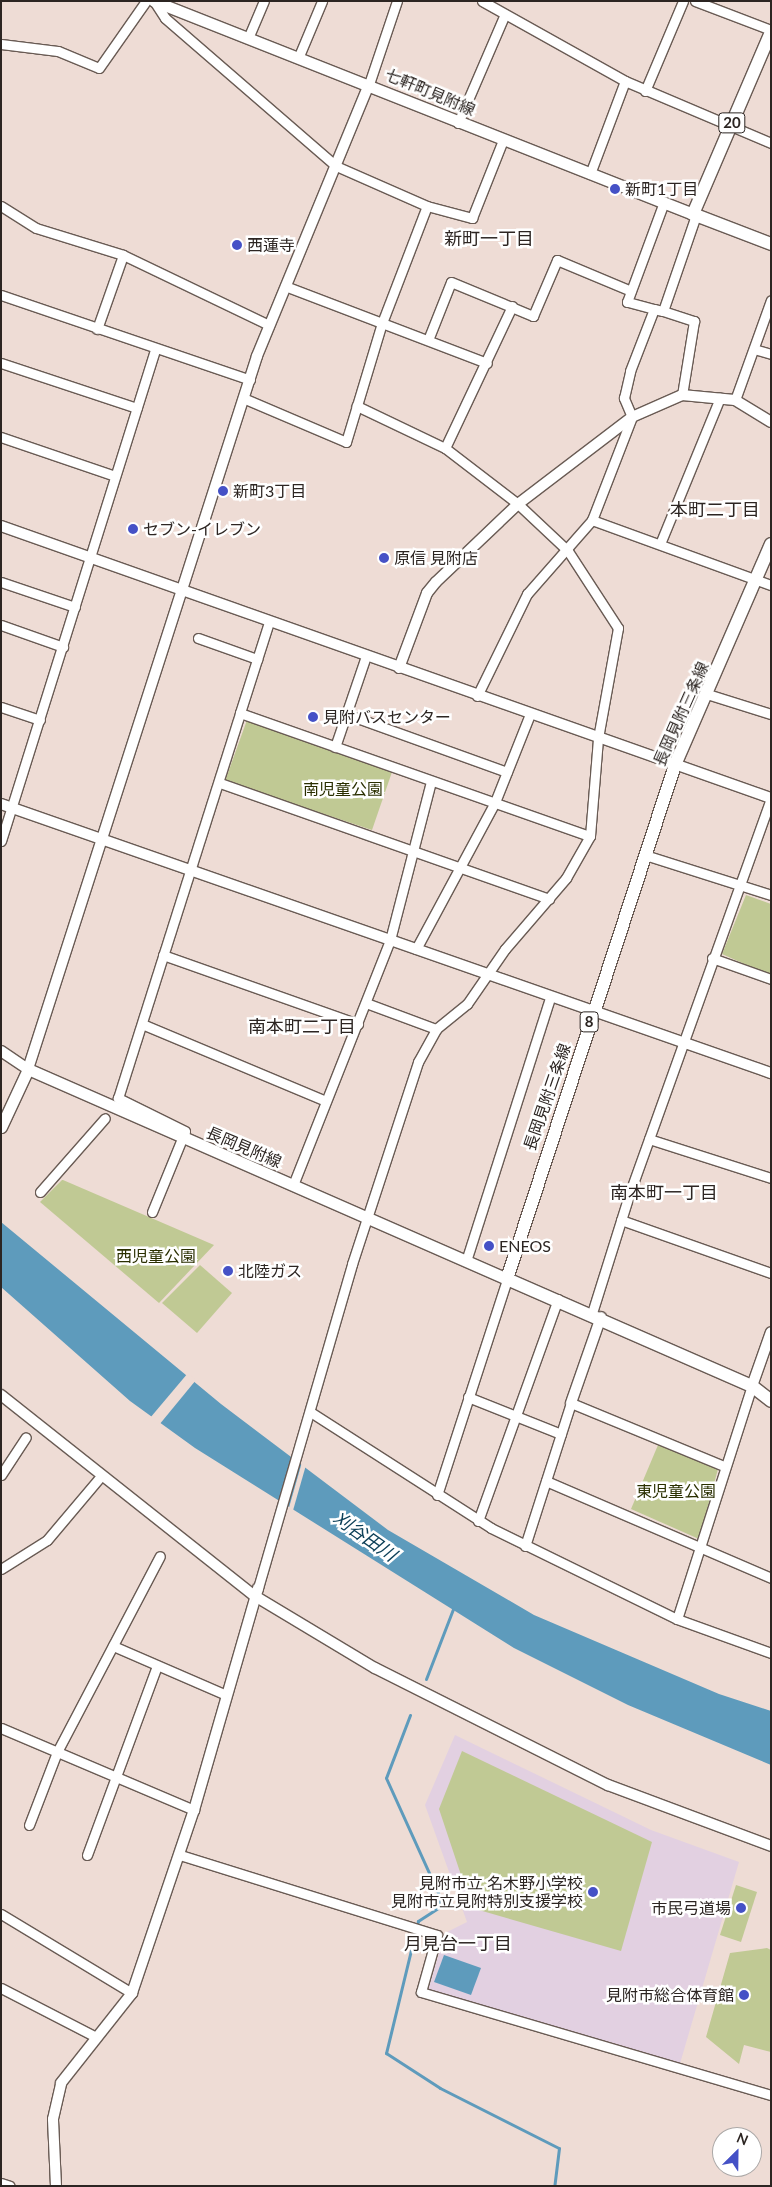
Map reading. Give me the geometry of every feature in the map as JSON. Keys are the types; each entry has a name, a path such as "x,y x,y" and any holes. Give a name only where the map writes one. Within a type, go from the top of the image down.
{"main road":[{"name":"七軒町見附線","path":"154,1 249,36 369,84 458,123 695,214"},
{"name":"20","path":"695,214 771,31"},
{"path":"695,214 771,244"},
{"name":"長岡見附三条線","path":"507,1279 675,766 771,544"},
{"path":"1,1127 28,1069"},
{"name":"長岡見附線","path":"28,1069 507,1279"},
{"path":"507,1279 596,1315 752,1386 771,1401"}],"street":[{"path":"1,44 58,51 99,68 146,1"},
{"path":"154,1 178,29 336,166 428,206 472,218 503,140"},
{"path":"249,36 264,1"},
{"path":"299,56 322,1"},
{"path":"1,1051 28,1069 184,591 243,398 269,325 369,84 397,1"},
{"path":"482,1 504,16 624,81 771,143"},
{"path":"645,91 683,1"},
{"path":"695,1 771,31"},
{"path":"458,123 504,16"},
{"path":"590,174 624,81"},
{"path":"664,202 627,302 694,321 682,395"},
{"path":"1,206 36,228 123,255 269,325"},
{"path":"243,398 346,442 382,323 428,206"},
{"path":"477,696 527,594 568,551 592,520 632,417 624,398 695,214"},
{"path":"97,329 123,255"},
{"path":"428,340 451,282 533,316 557,260 631,291"},
{"path":"285,286 487,364"},
{"path":"1,295 155,350 250,380"},
{"path":"735,400 771,300"},
{"path":"445,448 487,364 512,306"},
{"path":"754,349 771,354"},
{"path":"1,841 13,808 155,350"},
{"path":"1,363 137,408"},
{"path":"399,668 428,593 518,504 632,417 682,395 735,400 771,422"},
{"path":"660,544 720,398"},
{"path":"56,2186 53,2119 61,2083 132,1992 180,1855 226,1695 306,1428 312,1414 367,1217 399,1112 436,1029 467,1004 486,974 549,899 590,836 598,738 618,628 568,551 518,504 445,448 356,406"},
{"path":"1,437 115,476"},
{"path":"592,520 771,585"},
{"path":"1,526 675,766 771,798 738,883 621,1220 571,1403 525,1546"},
{"path":"1,582 75,608"},
{"path":"152,1212 182,1138 183,1126 118,1098 190,869 220,783 269,622"},
{"path":"1,625 63,647"},
{"path":"198,638 257,659"},
{"path":"335,747 366,656"},
{"path":"707,694 771,714"},
{"path":"1,707 40,720"},
{"path":"240,713 590,836"},
{"path":"346,714 507,772"},
{"path":"416,949 495,802 530,714"},
{"path":"293,1185 390,940 414,853 431,781"},
{"path":"220,783 414,853 549,899"},
{"path":"1,804 190,869 682,1044 771,1073"},
{"path":"645,855 771,895"},
{"path":"163,955 358,1024"},
{"path":"712,958 771,979"},
{"path":"466,1261 550,997"},
{"path":"366,1003 436,1029"},
{"path":"142,1024 326,1101"},
{"path":"40,1192 105,1118"},
{"path":"649,1139 771,1178"},
{"path":"621,1220 771,1273"},
{"path":"437,1495 507,1279"},
{"path":"478,1521 558,1300"},
{"path":"677,1619 702,1547 724,1466 771,1332"},
{"path":"1,1395 100,1477 257,1592 375,1668 499,1733 608,1785 771,1846"},
{"path":"468,1397 561,1434"},
{"path":"571,1403 724,1466"},
{"path":"312,1414 478,1521 525,1546 677,1619 771,1653"},
{"path":"1,1475 26,1437"},
{"path":"1,1569 47,1540 100,1477"},
{"path":"546,1481 771,1578"},
{"path":"30,1825 57,1752 160,1556"},
{"path":"113,1646 226,1695"},
{"path":"87,1855 157,1666"},
{"path":"1,1728 114,1778 194,1810"},
{"path":"180,1855 437,1935 421,1992 771,2095"},
{"path":"1,1914 132,1992"},
{"path":"1,1988 96,2037"},
{"path":"1,2183 10,2186"}],"shaded area":[{"name":"見附市立 名木野小学校 見附市立見附特別支援学校","path":"455,1735 651,1830 739,1862 679,2067 428,1991 445,1933 467,1922 425,1805"}],"green space":[{"name":"南児童公園","path":"247,720 392,772 372,830 225,781"},
{"path":"746,895 771,904 771,976 722,954"},
{"name":"西児童公園","path":"62,1180 214,1245 159,1303 40,1202"},
{"path":"200,1265 232,1293 197,1333 162,1303"},
{"name":"東児童公園","path":"658,1445 718,1469 699,1539 631,1509"},
{"path":"462,1751 652,1842 621,1951 472,1908 439,1809"},
{"path":"736,1885 757,1892 741,1942 720,1935"},
{"name":"見附市総合体育館","path":"767,1948 771,1950 771,2052 744,2045 739,2064 706,2037 730,1953"}],"water":[{"name":"刈谷田川","path":"1,1222 221,1404 388,1530 534,1615 719,1694 771,1711 771,1765 628,1705 514,1648 195,1448 130,1401 1,1287"},
{"path":"444,1955 481,1968 471,1995 434,1982"}],"pier":[{"path":"188,1373 196,1380 159,1425 150,1418"},
{"path":"302,1462 306,1465 292,1514 288,1511"}],"waterway":[{"path":"426,1679 453,1609"},
{"path":"410,1715 386,1778 439,1895 438,1908 418,1921 386,2053 440,2088 559,2148 554,2186"}],"place":[{"name":"新町1丁目","path":"615,189"},
{"name":"西蓮寺","path":"237,245"},
{"name":"新町3丁目","path":"223,491"},
{"name":"セブン-イレブン","path":"133,529"},
{"name":"原信 見附店","path":"384,558"},
{"name":"見附バスセンター","path":"313,717"},
{"name":"ENEOS","path":"489,1246"},
{"name":"北陸ガス","path":"228,1271"},
{"name":"見附市立 名木野小学校 見附市立見附特別支援学校","path":"593,1892"},
{"name":"市民弓道場","path":"741,1908"},
{"name":"見附市総合体育館","path":"744,1995"}],"district":[{"name":"新町一丁目","path":"489,238"},
{"name":"本町二丁目","path":"715,509"},
{"name":"南本町二丁目","path":"302,1026"},
{"name":"南本町一丁目","path":"664,1192"},
{"name":"月見台一丁目","path":"458,1943"}]}
